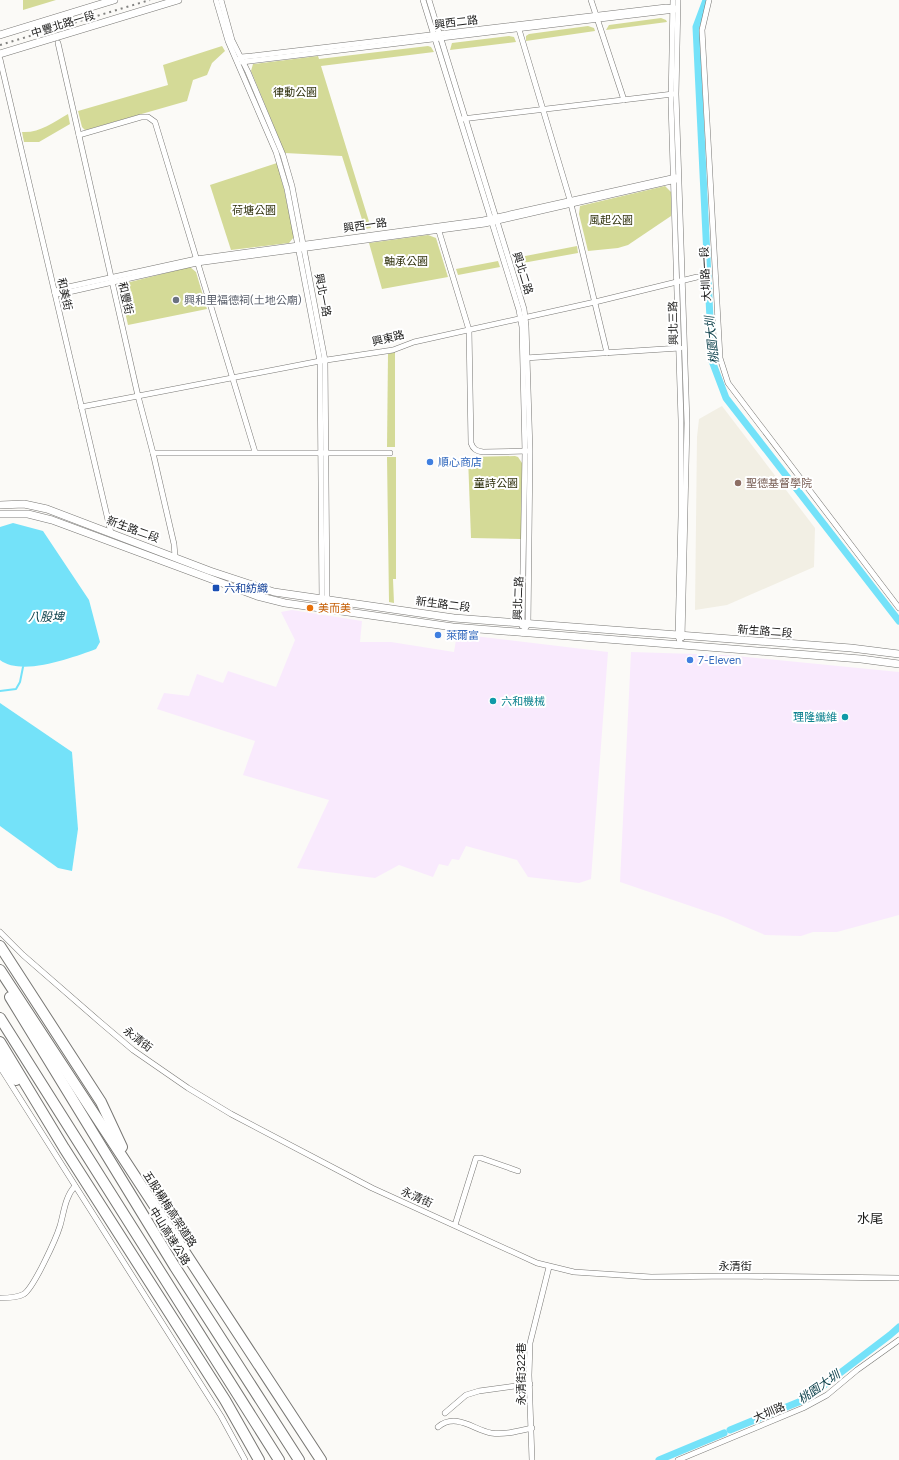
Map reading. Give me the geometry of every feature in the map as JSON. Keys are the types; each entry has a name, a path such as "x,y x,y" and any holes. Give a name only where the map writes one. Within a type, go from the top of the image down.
{"highway":[{"path":"0,946 101,1102 137,1180"},
{"name":"五股楊梅高架道路","path":"0,970 321,1460"},
{"name":"中山高速公路","path":"0,981 175,1267 299,1460"},
{"path":"0,1018 279,1460"},
{"path":"0,1042 64,1148 225,1400 259,1460"},
{"path":"0,1057 64,1148"}],"main road":[{"name":"中豐北路一段","path":"0,35 114,0"},
{"name":"中豐北路一段","path":"0,54 178,0"},
{"name":"新生路二段","path":"0,505 24,504 47,509 175,556 210,571 274,592 454,618 851,648 899,654"},
{"name":"新生路二段","path":"0,514 28,514 52,520 257,596 285,603 453,627 861,659 899,664"}],"street":[{"path":"216,0 228,42 241,60"},
{"path":"221,0 232,40 283,155 292,186 301,246 323,361 324,608"},
{"name":"興北二路","path":"423,0 437,37 491,221 523,319"},
{"name":"興北二路","path":"429,0 437,37"},
{"path":"591,0 624,100"},
{"path":"54,293 60,289 112,280 197,261 491,221 675,179 673,0"},
{"path":"674,9 678,0"},
{"name":"大圳路一段","path":"709,0 702,30 720,358 728,383 899,608"},
{"path":"241,60 437,37 595,14 674,9"},
{"path":"518,26 597,20 674,9"},
{"path":"518,26 570,202 607,353"},
{"name":"和豐街","path":"58,43 138,396 174,544 175,556"},
{"name":"和美街","path":"0,60 111,533"},
{"path":"462,119 673,94"},
{"path":"79,135 141,117 152,118 155,122 255,452"},
{"name":"興北二路","path":"462,119 497,219 523,319 527,451 525,624 522,633"},
{"name":"興北三路","path":"675,179 681,348 687,424 680,636 681,645"},
{"path":"438,228 469,330 472,448 482,452 527,451"},
{"name":"興東路","path":"81,407 323,361 393,350 414,342 523,319 679,282 697,276"},
{"path":"525,358 681,348"},
{"path":"153,453 390,453"},
{"name":"永清街","path":"0,932 23,955 133,1050 188,1088 231,1114 372,1188 537,1263 574,1272 651,1277 732,1276 899,1278"},
{"path":"0,1067 221,1416 245,1460"},
{"path":"456,1226 476,1158 481,1158 518,1171"},
{"path":"0,1298 17,1297 24,1294 30,1287 54,1243 67,1199 75,1186"},
{"name":"永清街322巷","path":"532,1460 530,1384 532,1332 549,1267"},
{"name":"大圳路","path":"678,1460 803,1408 821,1398 899,1340"},
{"path":"445,1413 466,1395 479,1391 530,1384"},
{"path":"438,1427 443,1423 450,1422 469,1424 494,1433 532,1428"}],"shaded area":[{"name":"聖德基督學院","path":"722,406 815,528 814,567 727,605 695,610 697,437 699,419"},
{"path":"292,610 362,621 360,642 391,642 454,652 457,634 608,652 591,879 579,883 528,877 517,860 466,846 459,860 452,859 448,866 439,864 433,877 399,865 375,878 297,868 329,800 243,775 255,741 157,709 164,693 189,696 197,674 223,683 228,671 276,687 295,640 281,612"},
{"path":"631,652 727,655 899,672 899,915 837,932 813,932 801,936 765,935 723,917 620,882"}],"green space":[{"path":"23,0 56,0 23,10"},
{"path":"661,18 667,22 606,30 609,25"},
{"path":"588,26 594,28 595,31 526,41 526,36 529,34"},
{"path":"509,36 514,37 516,42 450,50 452,43"},
{"path":"222,46 225,51 212,63 207,75 193,80 187,101 85,130 82,127 78,111 168,85 163,65"},
{"name":"律動公園","path":"428,46 431,47 434,52 321,66 371,228 365,229 342,156 285,153 251,71 253,64 318,56 319,59"},
{"path":"68,114 70,124 39,142 24,142 22,132 35,131"},
{"name":"荷塘公園","path":"277,163 294,237 289,243 231,250 210,185"},
{"name":"風起公園","path":"665,186 671,192 671,216 628,245 618,248 588,251 579,214 580,206"},
{"name":"軸承公園","path":"428,235 436,238 448,277 382,289 369,243"},
{"path":"577,246 578,253 517,264 515,258"},
{"path":"498,261 500,267 458,275 456,269"},
{"path":"190,267 196,272 207,309 128,325 120,290 122,284"},
{"path":"395,352 395,447 387,447 388,354"},
{"path":"387,457 396,457 396,579 393,579 394,603 389,602"},
{"name":"童詩公園","path":"468,457 518,457 522,463 521,539 471,538"}],"water":[{"name":"八股埤","path":"13,523 43,531 89,600 100,642 96,649 48,664 34,666 21,667 10,665 0,660 0,527"},
{"path":"0,703 72,752 78,829 72,871 58,868 0,826"}],"waterway":[{"name":"桃園大圳","path":"706,0 696,27 712,361 726,398 899,621"},
{"path":"0,691 16,689 20,682 23,667"},
{"name":"桃園大圳","path":"730,1430 806,1399 899,1327"},
{"name":"桃園大圳","path":"659,1460 724,1433"}],"railway":[{"path":"0,45 150,0"}],"place":[{"name":"興和里福德祠(土地公廟)","path":"176,300"},
{"name":"順心商店","path":"430,462"},
{"name":"聖德基督學院","path":"738,483"},
{"name":"六和紡織","path":"216,588"},
{"name":"美而美","path":"310,608"},
{"name":"萊爾富","path":"438,635"},
{"name":"7-Eleven","path":"690,660"},
{"name":"六和機械","path":"493,701"},
{"name":"理隆纖維","path":"845,717"}],"district":[{"name":"水尾","path":"870,1218"}]}
